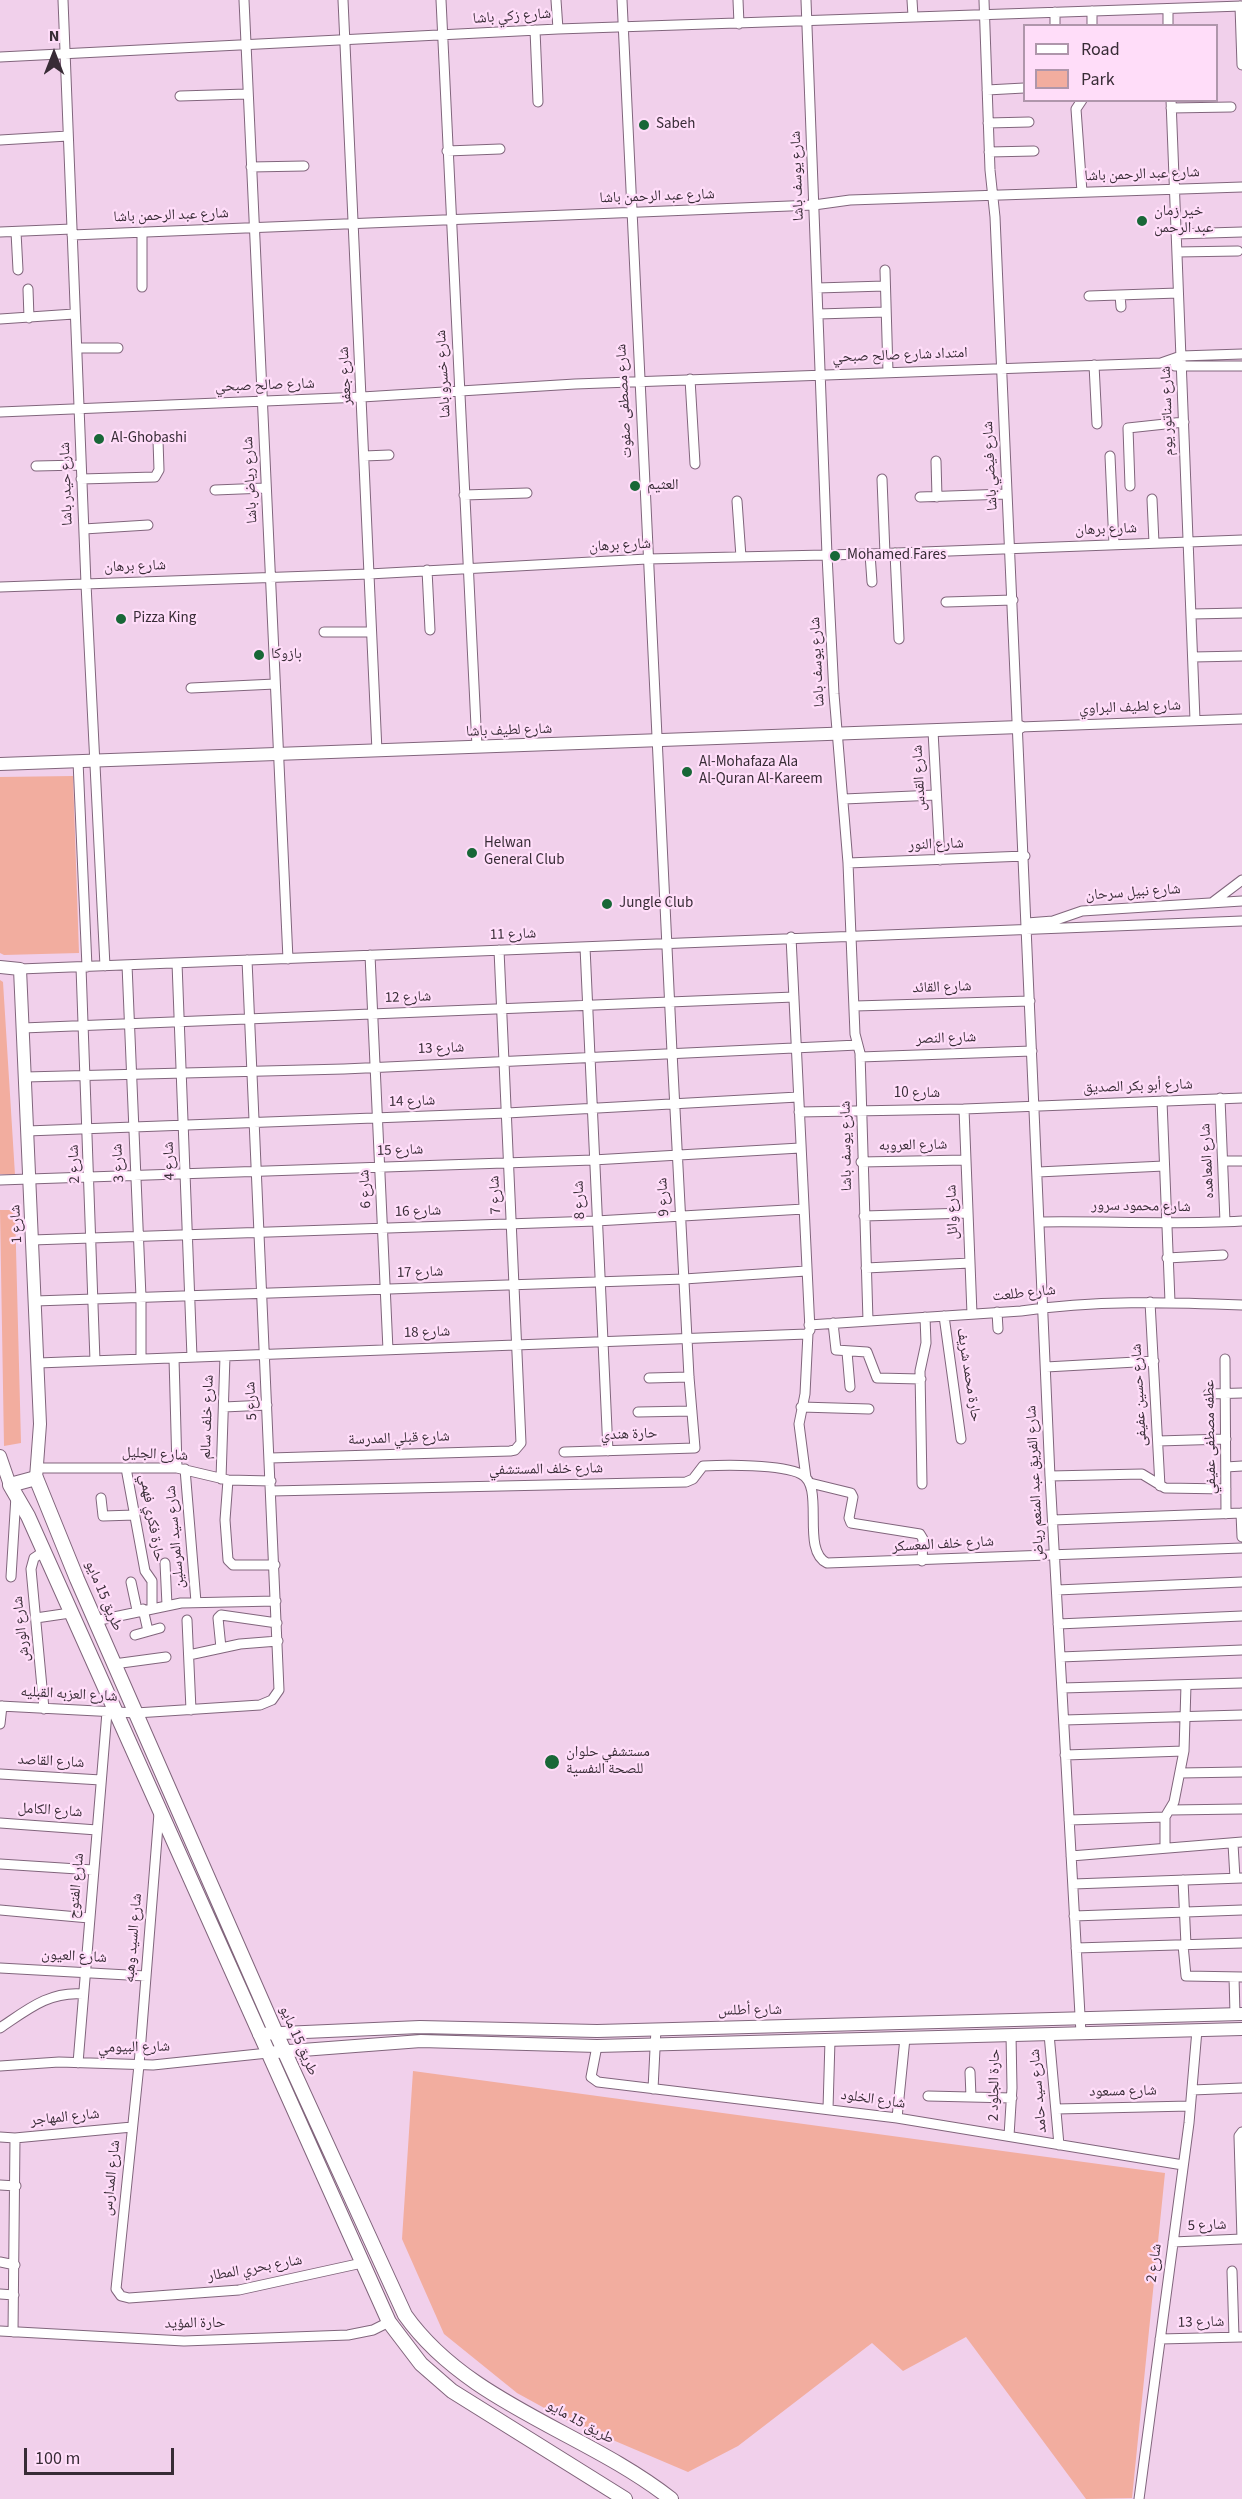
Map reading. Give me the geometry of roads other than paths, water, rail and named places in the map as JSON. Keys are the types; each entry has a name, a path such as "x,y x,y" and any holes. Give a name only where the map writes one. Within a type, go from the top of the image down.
{"main road":[{"path":"37,1473 9,1489 43,1552 111,1712 260,2034 388,2322 409,2351 445,2385 625,2499"},
{"name":"طريق 15 مايو","path":"37,1473 95,1621 394,2297 423,2339 460,2373 580,2440 671,2499"},
{"path":"445,2385 460,2373"}],"street":[{"name":"شارع حيدر باشا","path":"63,0 74,314 78,348 81,479 105,966"},
{"name":"شارع رياض باشا","path":"244,0 288,959"},
{"name":"شارع جعفر","path":"343,0 377,751"},
{"name":"شارع خسرو باشا","path":"441,0 477,747"},
{"path":"556,0 558,29"},
{"name":"شارع مصطفى صفوت","path":"622,0 667,943"},
{"path":"738,0 739,24"},
{"name":"شارع يوسف باشا","path":"806,0 827,555 860,1057 861,1162 868,1321"},
{"path":"912,0 913,16"},
{"name":"شارع فيضي باشا","path":"984,0 989,152 1020,727 1027,927"},
{"name":"شارع زكي باشا","path":"0,57 558,29 1241,6"},
{"path":"1241,6 1242,65"},
{"path":"1168,9 1168,24"},
{"path":"1092,11 1092,24"},
{"path":"1054,12 1055,24"},
{"path":"535,30 538,102"},
{"path":"987,90 1023,88"},
{"path":"180,96 247,94"},
{"path":"1081,102 1076,109 1082,192"},
{"path":"1171,104 1231,106"},
{"name":"شارع سناتور يوم","path":"1171,104 1195,720"},
{"path":"988,123 1029,122"},
{"path":"0,140 68,136"},
{"path":"447,151 500,149"},
{"path":"989,152 1034,151"},
{"path":"251,167 304,166"},
{"name":"شارع عبد الرحمن باشا","path":"0,232 142,232 254,228 814,205 850,200 1242,187"},
{"path":"16,232 18,270"},
{"path":"142,232 142,287"},
{"path":"1176,234 1242,232"},
{"path":"1177,252 1238,251"},
{"path":"885,270 888,372"},
{"path":"817,288 885,286"},
{"path":"28,289 29,318"},
{"path":"1089,296 1178,293"},
{"path":"1120,295 1121,307"},
{"path":"818,314 886,312"},
{"path":"0,319 74,314"},
{"path":"78,348 118,348"},
{"name":"امتداد شارع صالح صبحي","path":"1161,363 1181,356 1242,354"},
{"name":"امتداد شارع صالح صبحي","path":"639,382 1161,363 1181,368 1242,366"},
{"path":"1094,365 1097,424"},
{"path":"690,379 695,464"},
{"name":"شارع صالح صبحي","path":"0,412 362,397 639,382"},
{"path":"1130,486 1128,428 1184,422"},
{"path":"81,479 155,477 159,470 158,441"},
{"path":"364,456 389,455"},
{"path":"1110,456 1114,545"},
{"path":"936,462 937,496"},
{"path":"36,466 81,465"},
{"path":"882,478 899,639"},
{"path":"215,490 266,488"},
{"path":"464,495 526,493"},
{"path":"920,497 1007,494"},
{"path":"1152,499 1154,543"},
{"path":"737,501 741,557"},
{"path":"84,529 148,525"},
{"name":"شارع برهان","path":"0,587 369,574 647,559 870,554 1242,540"},
{"path":"870,554 872,582"},
{"path":"426,570 430,630"},
{"path":"946,602 1013,600"},
{"path":"1191,614 1242,613"},
{"path":"324,632 371,632"},
{"path":"1193,657 1242,656"},
{"path":"191,688 275,684"},
{"name":"شارع لطيف البراوي","path":"1020,727 1242,719"},
{"name":"شارع لطيف باشا","path":"0,765 1020,727"},
{"name":"شارع القدس","path":"933,731 940,860"},
{"name":"شارع 2","path":"78,761 84,967 83,1026 95,1361"},
{"path":"844,799 936,795"},
{"name":"شارع النور","path":"848,863 1025,856"},
{"path":"1214,903 1242,880"},
{"name":"شارع نبيل سرحان","path":"1027,927 1083,911 1242,901"},
{"path":"1027,927 1242,921"},
{"name":"شارع 11","path":"0,967 20,969 84,967 1027,927"},
{"name":"شارع الفريق عبد المنعم رياض","path":"1027,927 1050,1476 1081,2033"},
{"path":"791,937 809,1329 800,1441 808,1481"},
{"name":"شارع 9","path":"667,943 688,1377 695,1448"},
{"name":"شارع 8","path":"585,947 598,1281 608,1450"},
{"name":"شارع 7","path":"499,950 522,1438"},
{"name":"شارع 6","path":"369,955 388,1350"},
{"name":"شارع 5","path":"136,1713 260,1705 272,1700 280,1683 247,960"},
{"name":"شارع 4","path":"177,963 192,1357"},
{"name":"شارع 3","path":"127,965 132,1127 141,1297 141,1359"},
{"name":"شارع 1","path":"20,969 38,1363 40,1424 37,1473"},
{"name":"شارع 12","path":"23,1028 794,997"},
{"name":"شارع القائد","path":"855,1006 1030,1001"},
{"name":"شارع 13","path":"26,1077 252,1072 589,1058 672,1052 858,1046"},
{"name":"شارع النصر","path":"860,1057 1032,1051"},
{"name":"شارع 14","path":"27,1131 507,1113 798,1098"},
{"name":"شارع المعاهده","path":"1220,1098 1225,1222"},
{"name":"شارع أبو بكر الصديق","path":"1035,1106 1242,1098"},
{"path":"1162,1101 1170,1302"},
{"name":"شارع 10","path":"799,1112 1035,1106"},
{"name":"شارع وائل","path":"964,1109 972,1314"},
{"name":"شارع 15","path":"0,1180 593,1160 800,1148"},
{"name":"شارع العروبه","path":"861,1162 966,1160"},
{"path":"1223,1161 1242,1161"},
{"path":"1038,1172 1164,1166"},
{"name":"شارع 16","path":"32,1240 596,1221 804,1209"},
{"path":"864,1216 968,1213"},
{"name":"شارع محمود سرور","path":"1040,1222 1127,1221 1166,1224 1242,1221"},
{"path":"1167,1258 1223,1255"},
{"path":"866,1268 970,1263"},
{"name":"شارع 17","path":"35,1301 684,1279 807,1271"},
{"name":"شارع طلعت","path":"809,1329 833,1323 997,1312 1043,1306 1150,1302 1242,1305"},
{"name":"شارع حسين عفيفى","path":"1150,1302 1160,1486"},
{"path":"997,1312 998,1329"},
{"name":"حارة محمد شريف","path":"944,1316 961,1439"},
{"path":"921,1484 919,1437 921,1378 926,1343 925,1317"},
{"path":"833,1323 834,1348 838,1352 867,1353 875,1376 879,1379 921,1378"},
{"name":"شارع 18","path":"38,1363 687,1339 809,1329"},
{"path":"847,1352 849,1387"},
{"name":"شارع خلف سالم","path":"225,1356 224,1479 228,1560 233,1566 275,1565"},
{"name":"شارع سيد المرسلين","path":"174,1358 181,1468 196,1602"},
{"name":"عطفه مصطفى عفيفي","path":"1225,1359 1226,1514"},
{"path":"1046,1367 1154,1361"},
{"path":"649,1378 688,1377"},
{"path":"1208,1394 1242,1393"},
{"path":"224,1407 267,1405"},
{"path":"801,1407 869,1408"},
{"path":"638,1412 692,1411"},
{"name":"شارع قبلي المدرسة","path":"270,1458 510,1451 519,1448 522,1438"},
{"path":"1158,1441 1226,1439"},
{"name":"حارة هندي","path":"564,1452 695,1448"},
{"path":"0,1456 9,1489 11,1577"},
{"name":"شارع خلف المستشفي","path":"271,1486 686,1482 693,1479 699,1468 705,1466 764,1468 796,1472 808,1481 851,1493 854,1497 849,1518 851,1523 920,1534 922,1561"},
{"path":"1226,1467 1242,1466"},
{"name":"شارع الجليل","path":"37,1473 126,1468 181,1468 224,1479 271,1486"},
{"name":"حارة فكري فهمي","path":"126,1468 145,1571 152,1581 144,1609"},
{"path":"1050,1476 1142,1474 1160,1486 1171,1489 1226,1489"},
{"name":"شارع خلف المعسكر","path":"808,1481 818,1556 821,1561 833,1564 1242,1548"},
{"path":"101,1498 103,1516 135,1515"},
{"path":"1053,1520 1241,1513 1242,1537"},
{"name":"شارع الورش","path":"43,1552 38,1554 31,1564 44,1709"},
{"path":"165,1563 167,1605"},
{"path":"131,1582 144,1609 148,1631"},
{"path":"1057,1590 1242,1582"},
{"path":"95,1621 167,1605 196,1602 276,1601"},
{"path":"36,1618 70,1613"},
{"path":"221,1648 218,1618 221,1615 277,1623"},
{"path":"1059,1624 1242,1616"},
{"path":"187,1620 191,1710"},
{"path":"135,1635 160,1628"},
{"path":"189,1655 221,1648 278,1641"},
{"path":"1060,1657 1242,1650"},
{"path":"114,1664 166,1657"},
{"path":"1062,1688 1242,1683"},
{"path":"1165,1847 1168,1814 1184,1751 1186,1685"},
{"path":"0,1724 1,1706"},
{"name":"شارع العزبه القبليه","path":"1,1706 136,1713"},
{"name":"شارع الفتوح","path":"78,2063 101,1780 111,1712"},
{"path":"1064,1720 1242,1715"},
{"path":"1065,1755 1184,1751"},
{"path":"1180,1773 1242,1772"},
{"name":"شارع القاصد","path":"0,1774 101,1780"},
{"path":"1069,1820 1242,1809"},
{"name":"شارع السيد وهبه","path":"139,2065 159,1813"},
{"name":"شارع الكامل","path":"0,1823 97,1830"},
{"path":"1071,1856 1238,1843 1238,1878 1073,1884"},
{"path":"0,1864 93,1870"},
{"path":"1183,1880 1184,1971 1186,1976 1238,1977 1238,2014"},
{"path":"0,1910 89,1918"},
{"path":"1074,1916 1242,1910"},
{"path":"1076,1948 1242,1943"},
{"name":"شارع العيون","path":"0,1968 146,1976"},
{"path":"0,2028 46,1999 64,1994 83,1994"},
{"name":"شارع أطلس","path":"260,2034 420,2027 597,2031 1238,2014"},
{"path":"653,2089 656,2028"},
{"name":"شارع أطلس","path":"268,2053 421,2041 597,2046 1242,2029"},
{"name":"شارع 2","path":"1139,2499 1183,2165 1197,2030"},
{"name":"شارع سيد حامد","path":"1049,2034 1059,2145"},
{"name":"حارة الجلود 2","path":"1009,2136 1012,2098 1011,2035"},
{"path":"897,2118 905,2038"},
{"path":"828,2109 830,2040"},
{"name":"شارع الخلود","path":"597,2046 593,2080 897,2118 1183,2165"},
{"name":"شارع البيومي","path":"0,2066 78,2063 139,2065 268,2053"},
{"name":"شارع المدارس","path":"117,2293 115,2285 139,2065"},
{"path":"970,2072 971,2097"},
{"path":"1192,2090 1242,2088"},
{"path":"928,2096 1012,2098"},
{"name":"شارع مسعود","path":"1056,2109 1190,2106"},
{"name":"شارع المهاجر","path":"0,2137 15,2138 132,2127"},
{"path":"1242,2132 1239,2136 1242,2240"},
{"path":"13,2332 15,2138"},
{"path":"0,2185 16,2186"},
{"name":"شارع 5","path":"1173,2242 1242,2240"},
{"path":"0,2262 15,2265"},
{"name":"شارع بحري المطار","path":"117,2293 132,2298 238,2290 362,2263"},
{"path":"1232,2271 1237,2290 1238,2337"},
{"path":"0,2294 14,2295"},
{"name":"حارة المؤيد","path":"0,2331 199,2341 348,2335 373,2330 388,2322"},
{"name":"شارع 13","path":"1160,2338 1238,2337"}],"place":[{"name":"Sabeh","path":"644,125"},
{"name":"خير زمان عبد الرحمن","path":"1142,221"},
{"name":"Al-Ghobashi","path":"99,439"},
{"name":"العثيم","path":"635,486"},
{"name":"Mohamed Fares","path":"835,556"},
{"name":"Pizza King","path":"121,619"},
{"name":"بازوكا","path":"259,655"},
{"name":"Al-Mohafaza Ala Al-Quran Al-Kareem","path":"687,772"},
{"name":"Helwan General Club","path":"472,853"},
{"name":"Jungle Club","path":"607,904"},
{"name":"مستشفي حلوان للصحة النفسية","path":"552,1762"}]}
